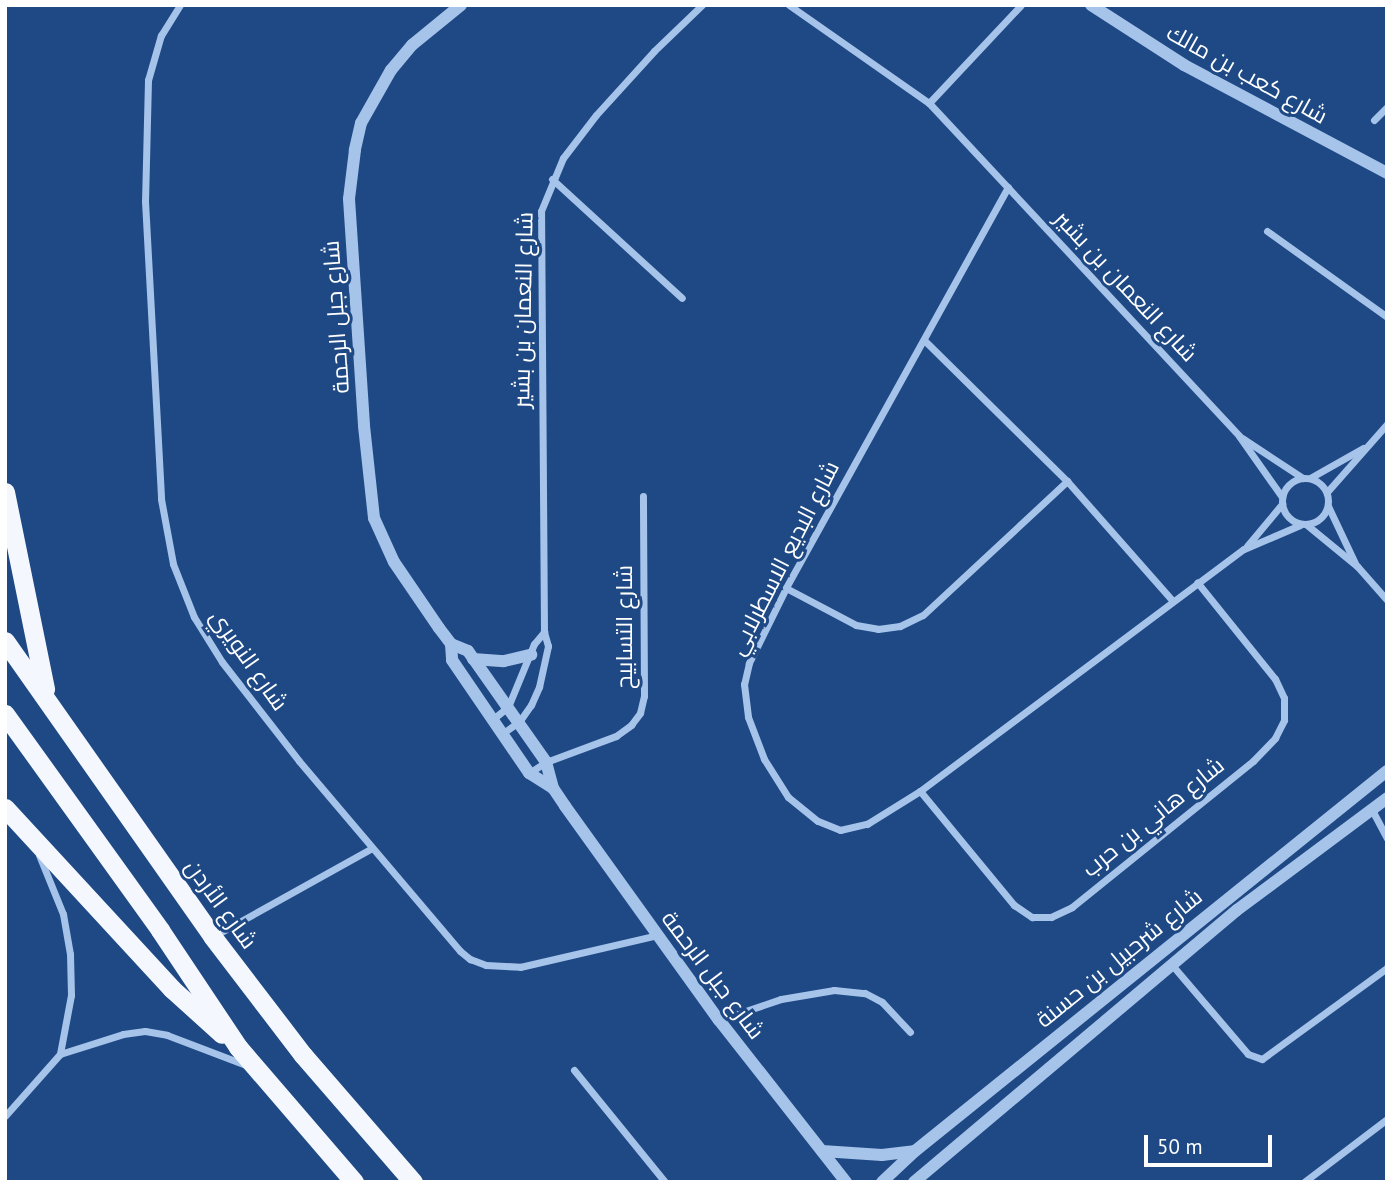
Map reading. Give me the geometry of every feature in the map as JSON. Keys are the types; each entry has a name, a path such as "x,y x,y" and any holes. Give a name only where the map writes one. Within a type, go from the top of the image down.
{"highway":[{"path":"5,492 46,696"},
{"name":"شارع الأردن","path":"5,641 212,936 303,1055 413,1182"},
{"path":"5,714 160,930 238,1047 354,1182"},
{"path":"5,808 172,989 238,1047"}],"street":[{"name":"شارع النويري","path":"180,5 161,35 154,57 145,114 145,201 152,371 161,499 173,564 194,617 222,662 299,761 460,951 486,965 520,967 657,935"},
{"name":"شارع جبل الرحمة","path":"461,5 412,45 374,95 361,124 349,199 372,508 383,543 451,644 452,660 529,773 553,788"},
{"name":"شارع النعمان بن بشير","path":"503,733 519,722 539,687 548,646 544,632 538,226 552,178 563,158 596,115 654,51 702,5"},
{"name":"شارع النعمان بن بشير","path":"789,5 929,103 1239,436 1282,500"},
{"path":"929,103 1021,5"},
{"name":"شارع كعب بن مالك","path":"1091,5 1208,79 1387,173"},
{"path":"1374,120 1387,107"},
{"path":"552,178 682,298"},
{"name":"شارع البديع الاسطرلابي","path":"1008,187 760,638 744,684 748,717 764,760 788,797 818,821 840,830 867,824 920,790 1244,549 1304,525"},
{"path":"1267,231 1387,317"},
{"path":"925,341 1067,481 1172,600"},
{"path":"1357,566 1328,506 1327,492 1387,424"},
{"name":"شارع النعمان بن بشير","path":"1239,436 1306,478"},
{"path":"1370,444 1306,478 1289,484 1282,500 1287,517 1304,525 1357,566 1387,600"},
{"path":"1306,478 1327,492"},
{"path":"786,588 856,625 878,629 900,626 923,615 1067,481"},
{"name":"شارع التسابيح","path":"529,773 546,762 616,736 631,726 640,713 644,696 643,496"},
{"name":"شارع البديع الاسطرلابي","path":"1244,549 1282,500"},
{"path":"1304,525 1321,519 1328,506"},
{"name":"شارع هاني بن حرب","path":"920,790 1014,905 1032,917 1051,917 1072,907 1253,761 1275,738 1284,720 1284,698 1275,679 1197,583"},
{"path":"493,719 508,707 534,644 544,632"},
{"name":"شارع جبل الرحمة","path":"451,644 468,651 546,762 553,788 657,935 719,1020 846,1182"},
{"path":"473,659 504,661 531,655"},
{"name":"شارع شرحبيل بن حسنة","path":"882,1182 915,1151 1387,771"},
{"name":"شارع شرحبيل بن حسنة","path":"914,1182 1237,910 1387,799"},
{"path":"1372,810 1387,838"},
{"path":"28,830 63,914 70,954 71,995 60,1054"},
{"path":"212,936 372,848"},
{"path":"1172,965 1248,1054 1262,1059 1387,968"},
{"path":"719,1020 781,999 834,990 865,993 882,1002 910,1032"},
{"path":"6,1114 60,1054 92,1043 145,1031 167,1035 256,1069"},
{"path":"575,1070 665,1182"},
{"path":"1305,1182 1387,1119"},
{"path":"821,1151 882,1155 915,1151"}]}
